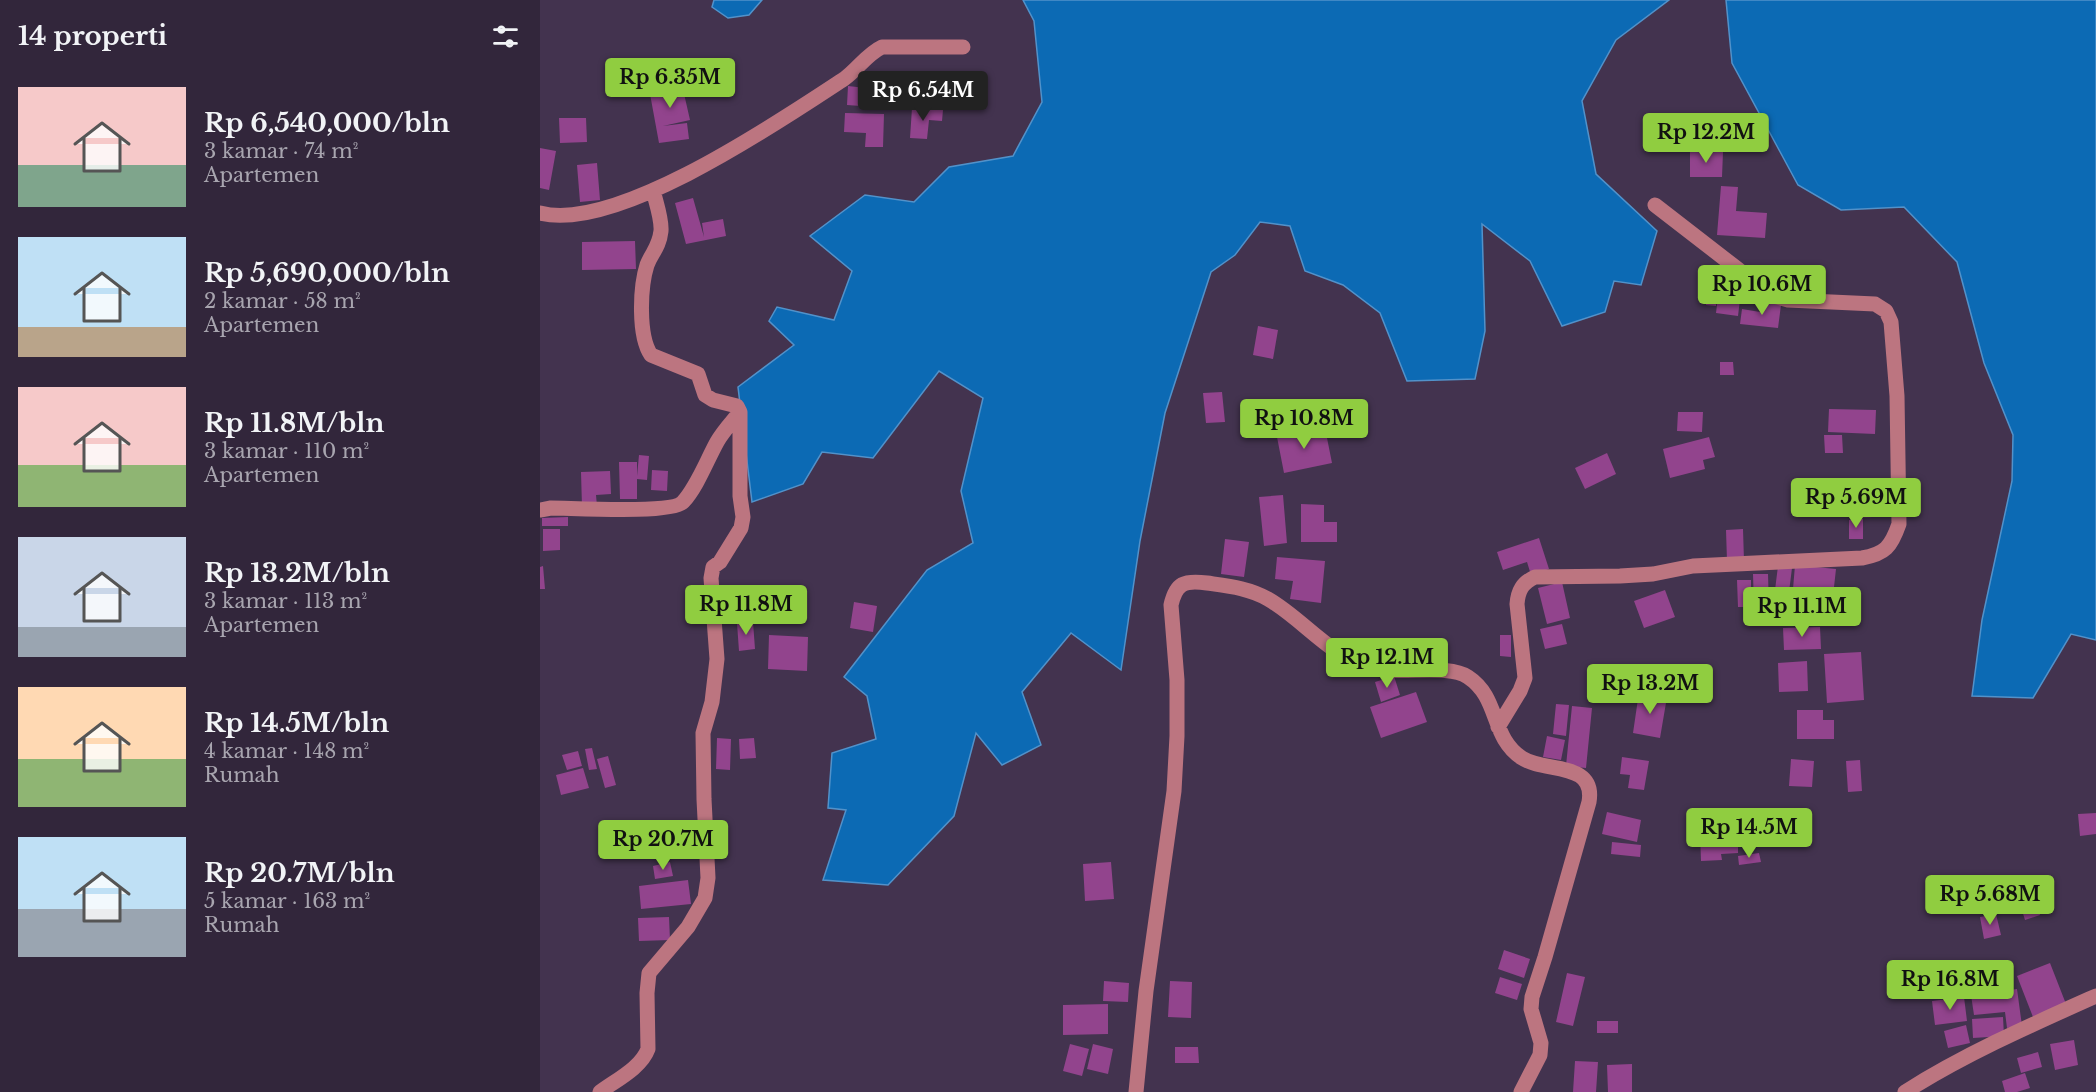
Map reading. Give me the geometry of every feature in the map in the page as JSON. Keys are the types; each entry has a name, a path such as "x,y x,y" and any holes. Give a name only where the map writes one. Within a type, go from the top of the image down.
{"street":[{"path":"540,213 559,216 601,211 653,190 775,125 849,75 874,51 882,47 963,47"},
{"path":"600,1092 632,1069 645,1056 648,1049 649,973 688,927 705,898 708,878 703,733 712,702 717,659 711,578 713,567 720,561 741,528 743,517 740,496 740,412 737,406 713,400 705,395 698,374 651,355 643,337 643,282 648,262 659,243 661,228 653,190"},
{"path":"1498,727 1520,691 1525,678 1517,604 1524,582 1535,577 1620,576 1653,574 1693,566 1862,558 1878,555 1886,549 1894,539 1899,524 1897,396 1891,322 1886,311 1875,304 1788,300 1777,297 1655,205"},
{"path":"540,510 551,508 654,509 677,506 689,494 718,440 740,412"},
{"path":"1136,1092 1146,991 1174,791 1178,736 1177,680 1171,616 1174,593 1179,586 1187,582 1247,590 1281,607 1318,638 1354,661 1369,667 1385,670 1454,671 1467,676 1491,702 1498,727 1509,748 1530,763 1576,772 1586,781 1591,792 1532,997 1531,1009 1541,1043 1540,1055 1521,1092"},
{"path":"1905,1092 1937,1072 2031,1025 2096,996"}],"water":[{"path":"714,0 762,0 749,15 728,18 712,7"},
{"path":"1023,0 1669,0 1616,40 1582,101 1596,174 1657,231 1641,285 1614,281 1605,312 1562,326 1530,261 1482,224 1485,331 1475,379 1407,381 1380,313 1343,285 1305,271 1290,226 1260,222 1235,255 1211,272 1165,413 1140,541 1121,670 1071,633 1022,692 1041,745 1002,765 976,733 954,816 888,885 823,880 846,810 828,808 832,753 876,739 867,696 844,677 927,570 973,543 961,491 983,398 939,371 873,458 822,452 803,484 752,502 738,387 794,345 769,321 777,307 834,320 852,271 810,236 865,195 914,202 949,167 1013,156 1042,102 1034,21"},
{"path":"1726,0 2096,0 2096,640 2071,634 2033,698 1972,696 1982,620 2012,481 2013,435 1984,363 1957,262 1904,207 1841,210 1798,185 1732,63"}],"building":[{"path":"680,76 690,120 663,126 687,123 689,139 659,143 648,83"},
{"path":"911,76 950,77 950,102 911,101"},
{"path":"867,79 878,80 877,89 889,90 888,108 847,105 848,86 866,88"},
{"path":"912,108 943,110 942,121 929,120 927,139 910,138"},
{"path":"845,113 884,114 883,147 865,147 866,133 844,132"},
{"path":"559,118 586,118 587,142 560,143"},
{"path":"540,148 556,151 549,190 540,188"},
{"path":"1690,152 1723,152 1722,177 1690,177"},
{"path":"597,163 600,200 580,202 577,165"},
{"path":"1721,186 1738,187 1736,211 1767,213 1765,238 1717,235"},
{"path":"693,198 704,237 702,223 723,219 726,236 686,244 675,203"},
{"path":"635,241 636,269 582,270 582,242"},
{"path":"1709,272 1718,273 1716,306 1706,305"},
{"path":"1720,280 1742,283 1738,316 1716,313"},
{"path":"1761,302 1781,305 1778,328 1740,324 1742,309 1760,312"},
{"path":"1258,326 1278,330 1273,359 1253,355"},
{"path":"1720,362 1733,362 1734,375 1720,375"},
{"path":"1222,392 1225,422 1206,423 1203,393"},
{"path":"1829,409 1876,410 1875,434 1828,432"},
{"path":"1678,412 1703,412 1702,432 1677,431"},
{"path":"1325,428 1332,463 1284,473 1277,437"},
{"path":"1824,435 1842,435 1843,453 1825,453"},
{"path":"1709,437 1715,457 1703,460 1705,469 1670,478 1663,449"},
{"path":"1607,453 1616,474 1585,489 1575,468"},
{"path":"639,455 649,456 647,480 637,479 637,499 620,499 619,462 637,462 637,476"},
{"path":"652,470 668,471 667,491 651,490"},
{"path":"610,471 611,494 596,495 597,506 582,507 581,472"},
{"path":"1868,479 1869,492 1848,493 1847,480"},
{"path":"1894,493 1895,516 1850,518 1850,494"},
{"path":"1283,495 1287,543 1264,546 1259,497"},
{"path":"1301,504 1324,505 1324,522 1337,522 1337,542 1301,542"},
{"path":"568,517 568,526 542,526 542,518"},
{"path":"1863,519 1863,539 1849,539 1849,520"},
{"path":"543,529 560,529 560,550 543,551"},
{"path":"1743,529 1744,561 1727,561 1726,530"},
{"path":"1539,538 1549,569 1531,575 1527,562 1503,570 1497,552"},
{"path":"1225,539 1249,542 1244,577 1221,574"},
{"path":"1277,557 1325,561 1321,603 1290,599 1293,581 1275,579"},
{"path":"1795,565 1836,569 1832,605 1792,601"},
{"path":"543,566 545,589 540,589 540,567"},
{"path":"1778,566 1792,568 1788,600 1774,598"},
{"path":"1753,574 1768,574 1769,607 1754,608"},
{"path":"1737,580 1751,580 1751,607 1738,607"},
{"path":"1562,582 1570,618 1547,624 1538,588"},
{"path":"1665,590 1675,617 1644,628 1634,601"},
{"path":"854,602 877,606 873,632 850,628"},
{"path":"753,622 755,649 739,651 737,623"},
{"path":"1562,624 1567,644 1545,649 1540,629"},
{"path":"1820,627 1821,649 1784,650 1783,628"},
{"path":"769,635 808,637 807,671 768,669"},
{"path":"1500,635 1511,635 1511,657 1500,656"},
{"path":"1423,651 1444,654 1442,669 1421,666"},
{"path":"1861,652 1864,700 1827,703 1824,654"},
{"path":"1807,661 1808,691 1779,692 1778,663"},
{"path":"1394,676 1400,695 1381,702 1375,682"},
{"path":"1416,692 1427,722 1381,738 1370,707"},
{"path":"1639,692 1667,697 1660,738 1633,733"},
{"path":"1556,704 1569,705 1566,736 1553,734"},
{"path":"1572,706 1592,708 1586,768 1566,766"},
{"path":"1797,710 1823,710 1823,720 1834,720 1834,739 1797,739"},
{"path":"1547,736 1565,740 1561,760 1543,757"},
{"path":"717,738 731,739 730,770 716,769"},
{"path":"754,738 756,758 740,759 739,739"},
{"path":"592,748 597,769 589,770 585,749"},
{"path":"578,751 582,766 567,770 562,755"},
{"path":"608,756 616,785 605,788 597,759"},
{"path":"1622,757 1649,761 1644,790 1628,788 1630,775 1620,774"},
{"path":"1791,759 1814,761 1812,787 1789,786"},
{"path":"1860,760 1862,791 1848,792 1846,761"},
{"path":"583,768 589,788 561,795 556,775"},
{"path":"1607,812 1641,820 1637,842 1602,834"},
{"path":"2096,813 2096,834 2080,836 2078,814"},
{"path":"1760,816 1761,836 1740,837 1739,817"},
{"path":"1738,831 1738,853 1721,854 1722,860 1701,861 1700,832"},
{"path":"1612,842 1641,845 1640,857 1611,854"},
{"path":"1759,853 1761,862 1739,865 1738,856"},
{"path":"670,862 673,876 655,879 653,866"},
{"path":"1111,862 1114,899 1085,901 1083,864"},
{"path":"688,880 691,904 641,909 639,886"},
{"path":"2033,889 2040,915 2025,920 2017,894"},
{"path":"1996,914 2001,935 1984,939 1980,917"},
{"path":"669,917 670,940 639,941 638,918"},
{"path":"1504,950 1530,959 1524,978 1498,969"},
{"path":"2050,963 2066,1004 2033,1017 2017,976"},
{"path":"1567,973 1585,977 1573,1026 1556,1022"},
{"path":"1500,977 1522,984 1517,1000 1495,993"},
{"path":"1104,981 1129,983 1128,1002 1103,1001"},
{"path":"1170,981 1192,982 1191,1018 1168,1017"},
{"path":"2017,989 2022,1026 2007,1028 2005,1012 1974,1015 1971,995"},
{"path":"1964,997 1967,1021 1935,1025 1932,1001"},
{"path":"1108,1004 1108,1034 1063,1035 1063,1005"},
{"path":"2003,1017 2004,1036 1973,1038 1972,1019"},
{"path":"1597,1021 1618,1021 1618,1033 1597,1033"},
{"path":"1966,1025 1970,1043 1948,1048 1944,1031"},
{"path":"2074,1040 2078,1065 2055,1070 2050,1044"},
{"path":"1070,1044 1089,1049 1082,1076 1063,1071"},
{"path":"1093,1044 1113,1049 1108,1074 1087,1069"},
{"path":"1175,1047 1198,1047 1199,1063 1175,1063"},
{"path":"2038,1052 2042,1067 2021,1073 2017,1058"},
{"path":"1575,1061 1598,1062 1596,1092 1573,1092"},
{"path":"1632,1064 1632,1092 1608,1092 1607,1065"},
{"path":"2025,1073 2030,1088 2017,1092 2005,1092 2002,1081"}]}
